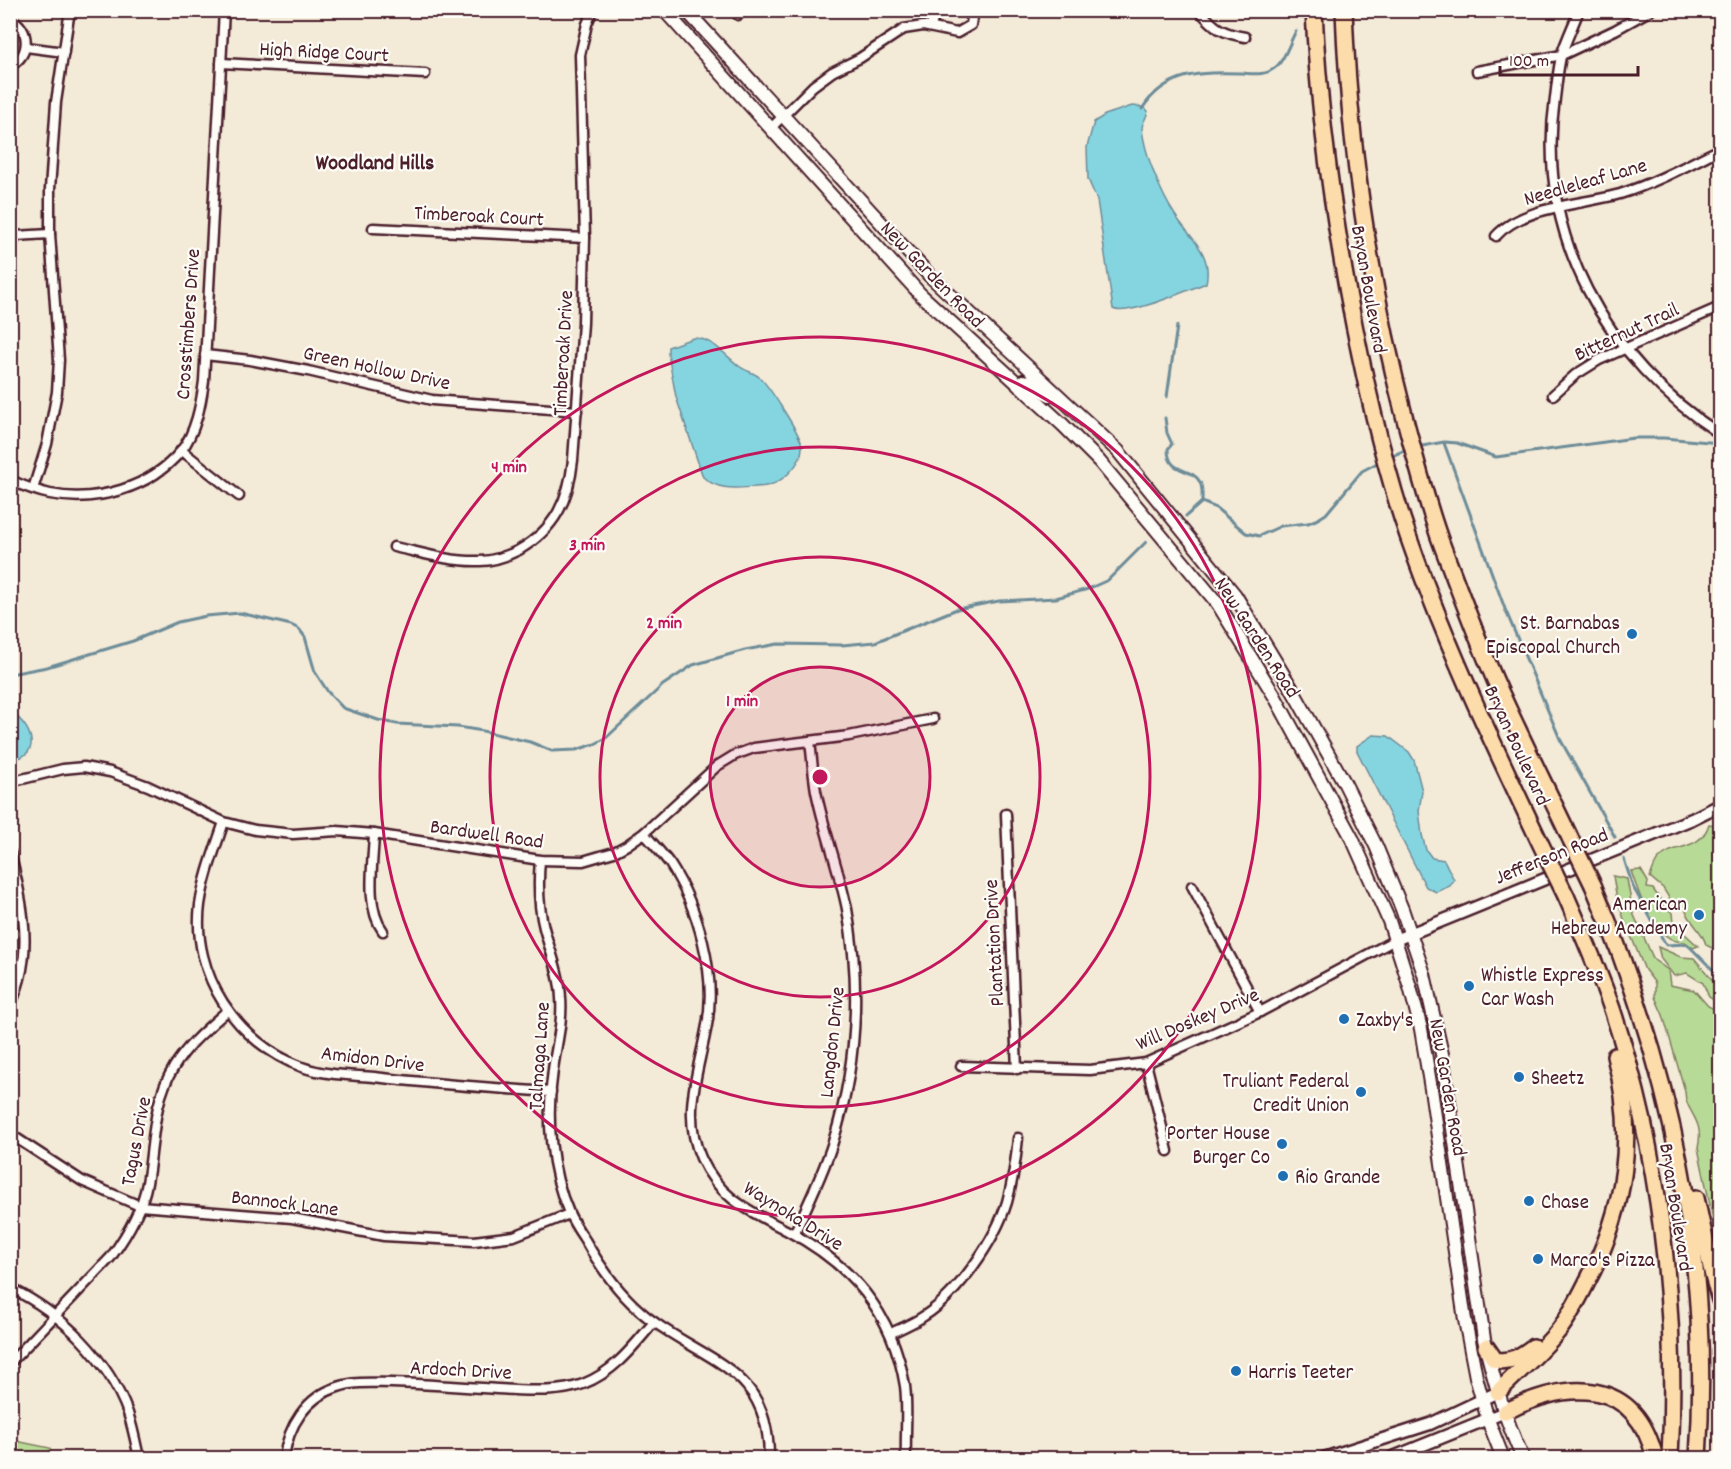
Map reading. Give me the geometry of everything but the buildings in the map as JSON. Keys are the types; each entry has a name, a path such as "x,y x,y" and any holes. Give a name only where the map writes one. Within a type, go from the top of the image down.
{"highway":[{"name":"Bryan Boulevard","path":"1314,10 1321,100 1335,213 1362,363 1402,516 1445,634 1586,943 1612,1009 1626,1057 1659,1206 1671,1343 1670,1458"},
{"name":"Bryan Boulevard","path":"1344,10 1352,117 1371,257 1395,382 1420,478 1442,544 1495,679 1593,885 1636,994 1661,1078 1686,1193 1696,1280 1701,1388 1698,1458"},
{"path":"1498,1392 1560,1329 1580,1296 1608,1239 1618,1209 1626,1157 1625,1115 1618,1065 1586,943"},
{"path":"1661,1078 1688,1162 1720,1300"},
{"path":"1486,1347 1495,1360 1506,1361 1515,1359 1538,1343 1552,1337"},
{"path":"1505,1412 1529,1400 1561,1392 1587,1390 1600,1393 1619,1402 1638,1419 1645,1429 1655,1458"}],"main road":[{"name":"New Garden Road","path":"664,10 921,295 1099,461 1218,604 1242,639 1352,838 1395,940 1421,1029 1465,1320 1482,1401 1503,1458"},
{"name":"New Garden Road","path":"686,10 930,276 1118,451 1235,595 1292,689 1376,846 1411,934 1431,1004 1442,1054 1486,1347 1511,1432 1523,1458"},
{"path":"812,174 825,161"},
{"path":"978,349 994,356 1012,370 1019,368 1021,363"},
{"path":"1018,385 1027,380 1042,392 1059,398"},
{"path":"1063,425 1073,428 1085,441 1095,447 1102,438"},
{"path":"1291,726 1296,723 1302,725 1317,748 1335,766"}],"street":[{"path":"33,489 47,444 57,392 58,353 50,234 52,145 70,10"},
{"name":"Crosstimbers Drive","path":"10,480 33,489 67,496 113,493 151,476 181,450 197,417 202,399 205,355 224,10"},
{"name":"Timberoak Drive","path":"394,547 457,560 479,561 501,558 544,533 565,498 571,481 583,323 585,238 580,55 587,24 593,10"},
{"path":"931,26 936,10"},
{"path":"771,128 813,86 904,29 931,26 957,33 966,30 971,25 972,18 965,10"},
{"path":"1199,10 1213,26 1222,32 1245,37"},
{"path":"1579,10 1562,54 1552,116 1552,162 1562,229 1587,290 1601,316 1624,349 1666,393 1720,434"},
{"path":"1477,71 1562,54 1615,30 1650,10"},
{"path":"10,18 23,29 26,47 21,57 10,66"},
{"path":"26,47 64,52"},
{"name":"High Ridge Court","path":"221,63 425,74"},
{"name":"Needleleaf Lane","path":"1496,236 1504,227 1520,218 1620,193 1673,173 1720,148"},
{"path":"10,223 15,236 10,252"},
{"name":"Timberoak Court","path":"373,228 585,238"},
{"path":"15,236 50,234"},
{"name":"Bitternut Trail","path":"1553,395 1575,375 1599,360 1720,307"},
{"name":"Green Hollow Drive","path":"205,355 308,370 432,400 577,411"},
{"path":"181,450 239,496"},
{"name":"Bardwell Road","path":"10,782 63,769 84,767 110,772 148,786 224,822 255,830 293,834 337,831 374,834 540,860 567,862 590,859 614,852 644,833 717,766 735,755 754,748 849,736 933,719"},
{"name":"Langdon Drive","path":"794,1234 829,1153 844,1103 851,1066 856,992 854,953 846,907 815,789 810,741"},
{"name":"Jefferson Road","path":"1395,940 1683,823 1720,805"},
{"name":"Plantation Drive","path":"1006,814 1017,1069"},
{"name":"Amidon Drive","path":"224,822 205,879 200,907 203,957 211,980 228,1010 249,1033 276,1053 302,1067 337,1074 550,1092"},
{"name":"Waynoka Drive","path":"644,833 670,864 688,898 705,952 709,994 708,1023 691,1110 695,1142 702,1159 714,1180 732,1200 831,1256 870,1298 891,1333 905,1388 906,1458"},
{"path":"374,834 372,909 377,924 383,931"},
{"path":"10,852 21,896 26,944 23,970 10,1006"},
{"name":"Talmaga Lane","path":"540,860 540,905 558,977 562,1016 550,1092 551,1127 555,1164 569,1214 605,1274 628,1299 654,1322 721,1362 747,1386 764,1416 769,1458"},
{"path":"1192,886 1260,1012"},
{"name":"Will Doskey Drive","path":"961,1066 1090,1070 1146,1063 1260,1012 1395,940"},
{"name":"Tagus Drive","path":"10,1363 111,1257 126,1236 147,1185 157,1108 163,1090 173,1068 190,1045 228,1010"},
{"path":"1146,1063 1168,1151"},
{"name":"Bannock Lane","path":"10,1134 81,1181 140,1206 302,1220 384,1236 474,1241 514,1236 569,1214"},
{"path":"891,1333 925,1316 957,1286 989,1242 1007,1203 1018,1138"},
{"path":"10,1288 55,1316 97,1357 116,1387 128,1413 139,1458"},
{"name":"Ardoch Drive","path":"284,1458 288,1436 295,1420 315,1399 340,1386 378,1383 550,1390 581,1385 615,1366 654,1322"},
{"path":"1324,1458 1340,1455 1430,1424 1498,1392"},
{"path":"1391,1458 1505,1412"}],"green space":[{"name":"American Hebrew Academy","path":"1709,824 1720,826 1720,952 1706,945 1685,907 1674,906 1663,888 1650,877 1659,859 1671,851 1693,844 1705,833"},
{"path":"1641,870 1648,882 1647,888 1653,889 1666,908 1673,913 1674,922 1685,928 1677,928 1676,933 1685,934 1698,946 1693,948 1685,942 1674,941 1657,927 1644,905 1631,871"},
{"path":"1613,876 1627,879 1633,913 1654,960 1668,970 1670,985 1694,990 1708,1006 1720,1012 1720,1237 1712,1214 1698,1148 1697,1123 1686,1099 1663,1015 1655,997 1655,983 1645,970 1624,919 1617,899"},
{"path":"1658,947 1681,957 1694,958 1720,989 1720,1004 1709,997 1703,983 1687,973 1674,976 1661,959"},
{"path":"11,1440 50,1448 51,1458 11,1458"}],"water":[{"path":"1132,106 1143,107 1148,111 1142,128 1154,173 1170,206 1203,254 1207,272 1206,283 1158,302 1121,310 1113,309 1097,200 1088,179 1087,147 1094,122 1105,115"},
{"path":"693,338 712,344 741,368 759,377 784,411 797,432 802,446 796,465 781,480 765,486 734,488 715,485 703,477 676,397 668,354 668,347"},
{"path":"10,711 23,723 31,738 28,752 22,757 11,760"},
{"path":"1373,735 1388,736 1409,752 1414,760 1422,791 1419,811 1426,850 1432,858 1444,860 1454,880 1450,886 1436,892 1426,887 1357,751 1357,746"}],"waterway":[{"path":"1142,109 1162,88 1185,77 1212,73 1260,74 1272,70 1282,60 1296,31"},
{"path":"1167,397 1177,326"},
{"path":"1165,418 1167,433 1172,444 1168,449 1169,457 1176,467 1196,477 1200,482 1202,502"},
{"path":"1417,447 1444,442 1457,443 1496,457 1634,438 1720,443"},
{"path":"1444,443 1505,609 1560,739 1615,837"},
{"path":"1389,457 1408,449"},
{"path":"1202,502 1216,508 1246,533 1259,536 1281,526 1308,523 1318,519 1326,514 1362,471 1381,461"},
{"path":"1186,516 1202,502"},
{"path":"10,674 47,667 133,641 178,622 206,616 240,613 299,629 305,637 315,672 328,692 343,708 397,724 458,727 530,742 552,751 576,750 606,738 663,685 693,665 745,650 778,644 842,645 875,642 957,609 999,601 1056,598 1088,589 1108,580 1146,542"},
{"path":"1624,859 1633,887 1666,945 1687,944 1720,977"}],"place":[{"name":"St. Barnabas Episcopal Church","path":"1632,634"},
{"name":"American Hebrew Academy","path":"1699,915"},
{"name":"Whistle Express Car Wash","path":"1469,986"},
{"name":"Zaxby's","path":"1344,1019"},
{"name":"Sheetz","path":"1519,1077"},
{"name":"Truliant Federal Credit Union","path":"1361,1092"},
{"name":"Porter House Burger Co","path":"1282,1144"},
{"name":"Rio Grande","path":"1283,1176"},
{"name":"Chase","path":"1529,1201"},
{"name":"Marco's Pizza","path":"1538,1259"},
{"name":"Harris Teeter","path":"1236,1371"}],"district":[{"name":"Woodland Hills","path":"375,161"}]}
